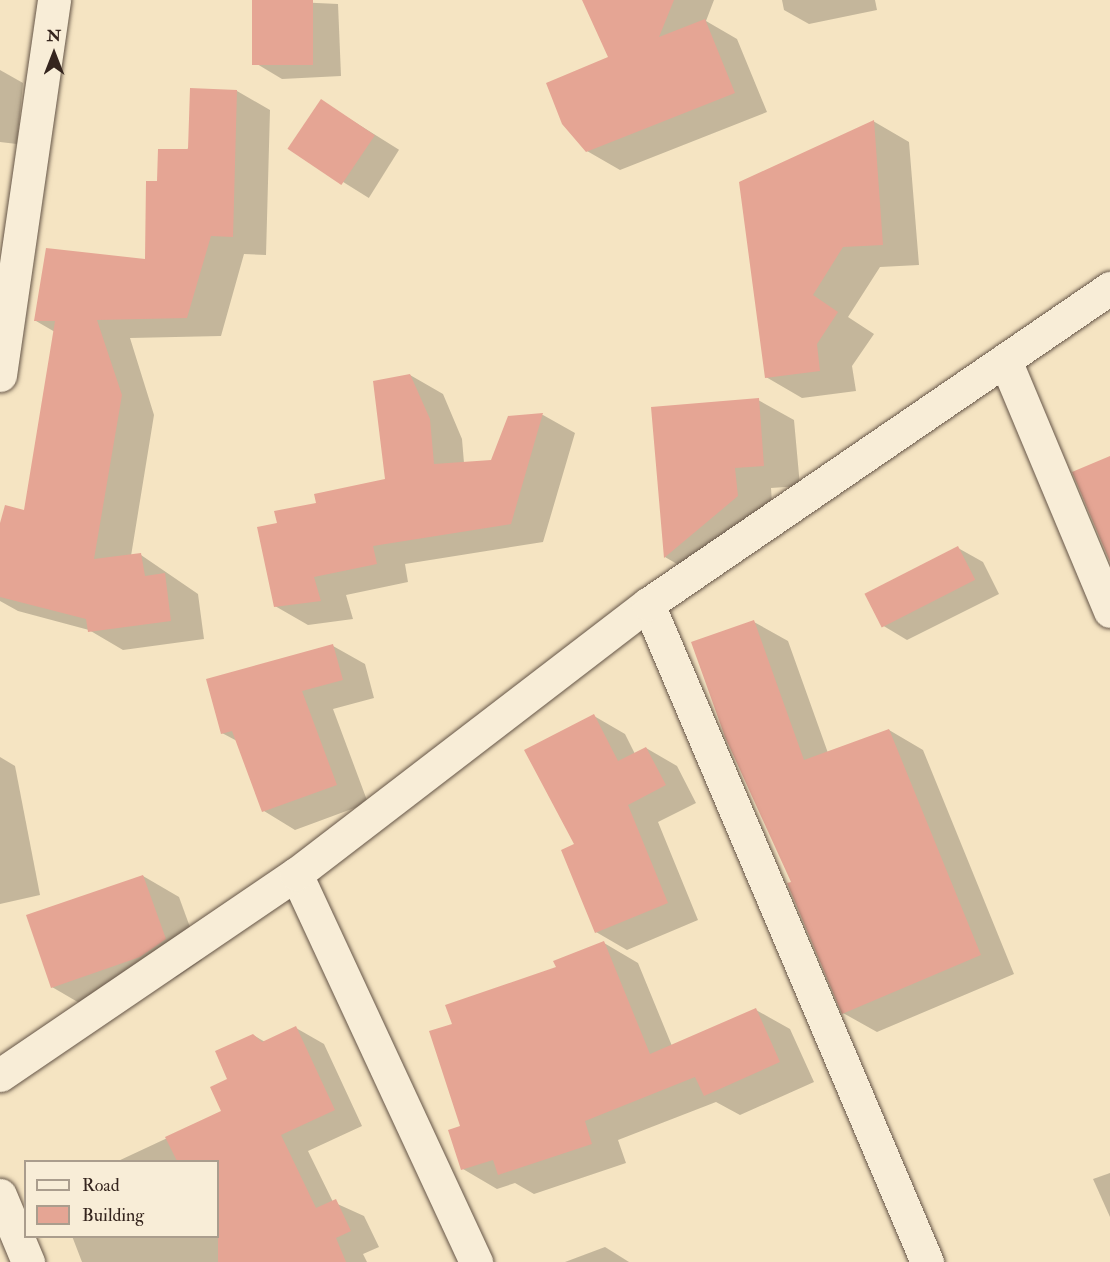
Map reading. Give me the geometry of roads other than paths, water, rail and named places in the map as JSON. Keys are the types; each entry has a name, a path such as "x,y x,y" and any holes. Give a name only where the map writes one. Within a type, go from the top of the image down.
{"street":[{"path":"0,375 54,0"},
{"path":"0,1075 296,874 648,604 1110,288"},
{"path":"1005,360 1110,611"},
{"path":"648,604 927,1262"},
{"path":"296,874 476,1262"},
{"path":"0,1195 28,1262"}]}
